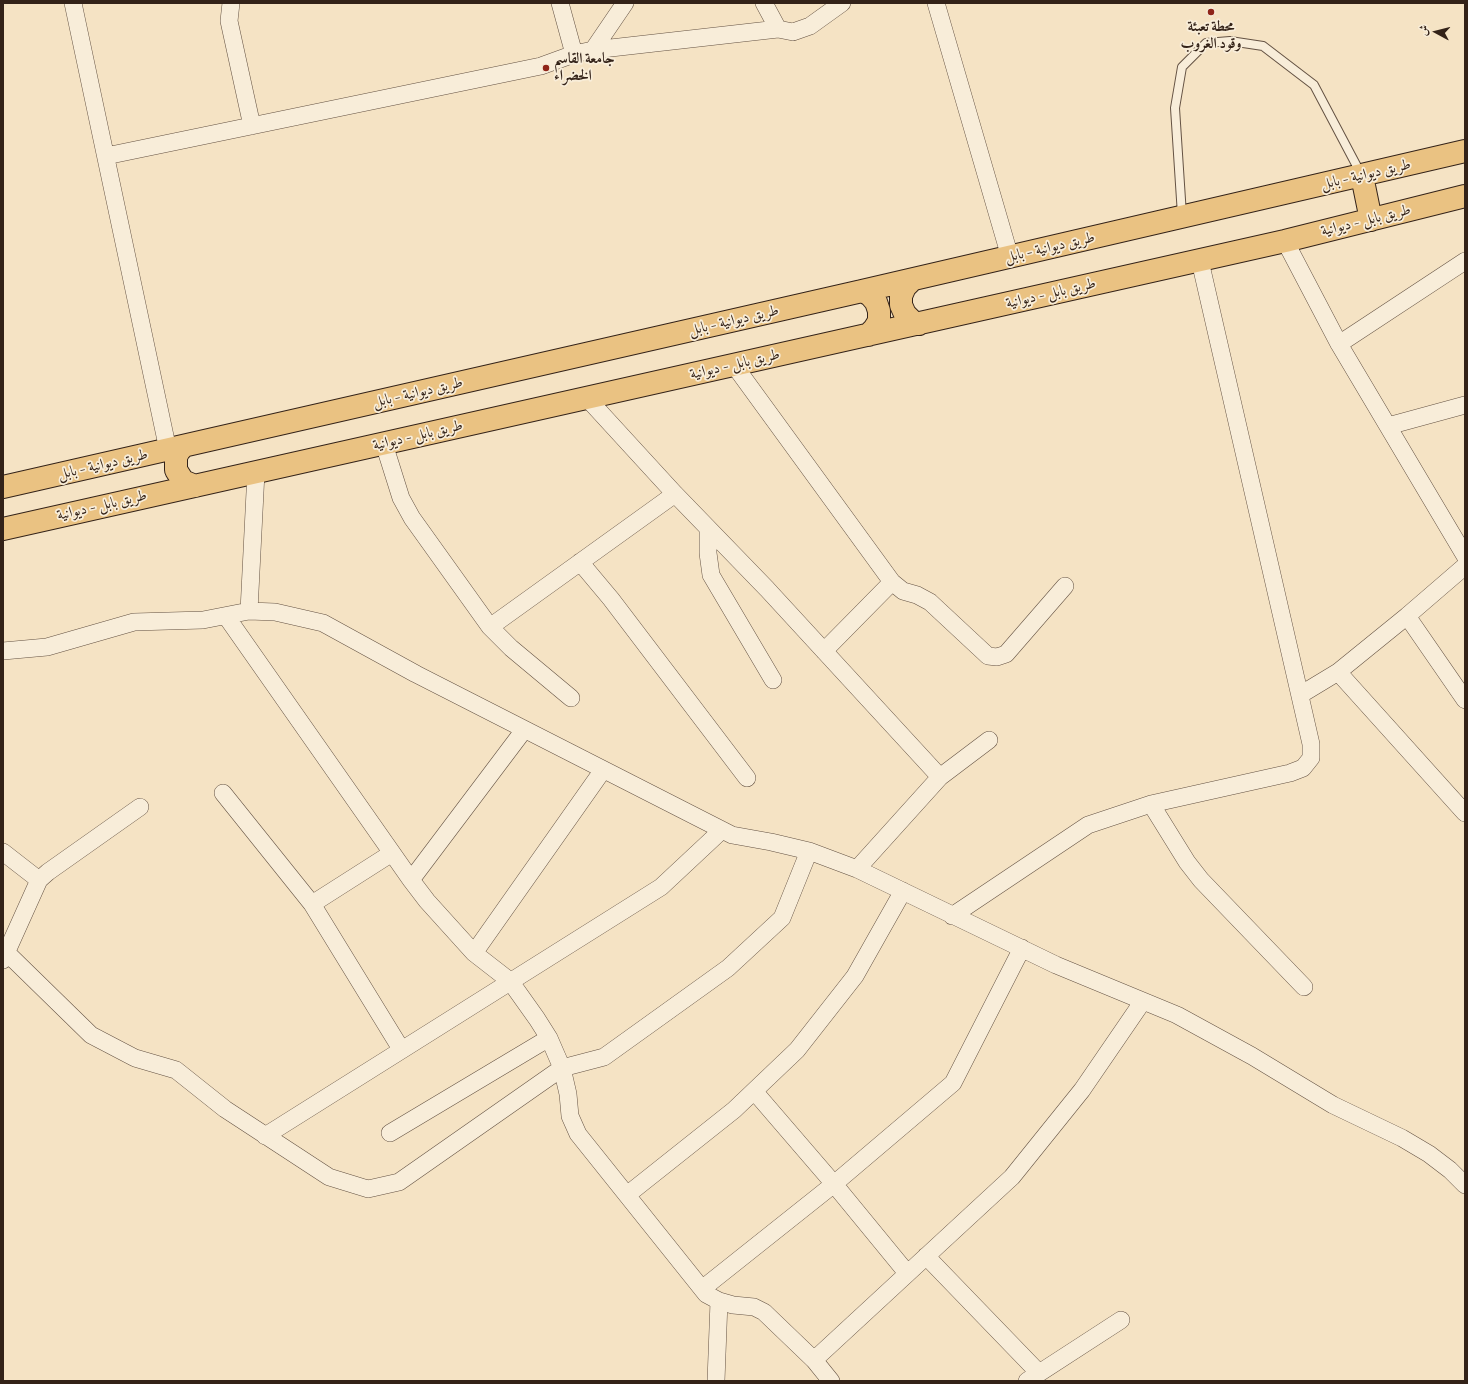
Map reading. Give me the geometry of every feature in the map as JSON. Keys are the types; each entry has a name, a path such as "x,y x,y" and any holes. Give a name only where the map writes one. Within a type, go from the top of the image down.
{"highway":[{"name":"طريق ديوانية - بابل","path":"3,487 1182,218 1465,151"},
{"path":"1362,176 1371,220"},
{"name":"طريق بابل - ديوانية","path":"3,529 1285,242 1465,196"},
{"path":"912,280 905,287 901,296 902,305 905,314 912,321 919,324"},
{"path":"862,291 870,295 876,302 879,311 879,321 868,335"},
{"path":"166,450 179,451 176,457 176,470 183,481 175,490 163,483 162,469 158,462 153,458 166,450"}],"street":[{"path":"73,3 166,450"},
{"path":"231,3 229,21 252,126"},
{"path":"560,3 574,54"},
{"path":"593,50 625,3"},
{"path":"764,3 778,29"},
{"path":"106,156 542,66 574,54 593,50 778,29 793,32 810,26 842,3"},
{"path":"936,3 1010,257"},
{"path":"1285,242 1339,344 1388,426 1460,536 1465,556"},
{"path":"952,916 1088,825 1151,804 1290,773 1303,768 1311,758 1311,744 1200,261"},
{"path":"1339,344 1465,262"},
{"path":"734,365 892,582 903,591 917,595 930,602 988,656 997,657 1006,654 1065,586"},
{"path":"587,398 675,494 767,589 940,777"},
{"path":"1388,426 1465,405"},
{"path":"384,444 401,498 412,518 490,627 511,648 571,698"},
{"path":"249,611 256,472"},
{"path":"490,627 675,494"},
{"path":"708,528 708,553 711,574 773,680"},
{"path":"580,562 611,599 747,778"},
{"path":"1300,695 1338,672 1407,616 1465,566"},
{"path":"824,651 892,582"},
{"path":"3,651 47,648 134,622 203,620 249,611 275,612 323,623 416,674 524,730 732,835 809,851 857,869 1056,965 1177,1015 1252,1056 1333,1105 1402,1138 1429,1154 1465,1184"},
{"path":"226,616 411,880 474,952 510,981 537,1018 549,1038 562,1068 568,1094 570,1116 578,1134 706,1294 719,1301 733,1305 754,1307 764,1312 814,1360 831,1381"},
{"path":"1407,616 1465,700"},
{"path":"1338,672 1465,813"},
{"path":"411,880 524,730"},
{"path":"857,869 940,777 989,740"},
{"path":"474,952 604,770"},
{"path":"223,793 312,904 401,1049"},
{"path":"1151,804 1187,862 1201,880 1304,987"},
{"path":"140,807 48,872 39,880 5,956 91,1036 135,1058 176,1070 224,1109 329,1177 368,1189 399,1182 562,1068 604,1057 728,968 782,918 809,851"},
{"path":"265,1136 401,1049 661,887 722,830"},
{"path":"3,852 39,880"},
{"path":"312,904 392,853"},
{"path":"627,1195 734,1110 798,1050 854,976 903,891"},
{"path":"702,1289 834,1184 953,1084 1022,948"},
{"path":"814,1360 1012,1177 1082,1090 1144,1001"},
{"path":"390,1133 549,1038"},
{"path":"754,1091 834,1184 907,1274"},
{"path":"926,1256 1033,1377 1121,1320"},
{"path":"716,1381 719,1301"}],"lane":[{"path":"1182,218 1175,108 1182,67 1206,43 1230,41 1263,46 1314,85 1362,176"}],"place":[{"name":"محطة تعبئة وقود الغروب","path":"1211,12"},
{"name":"جامعة القاسم الخضراء","path":"546,68"}]}
